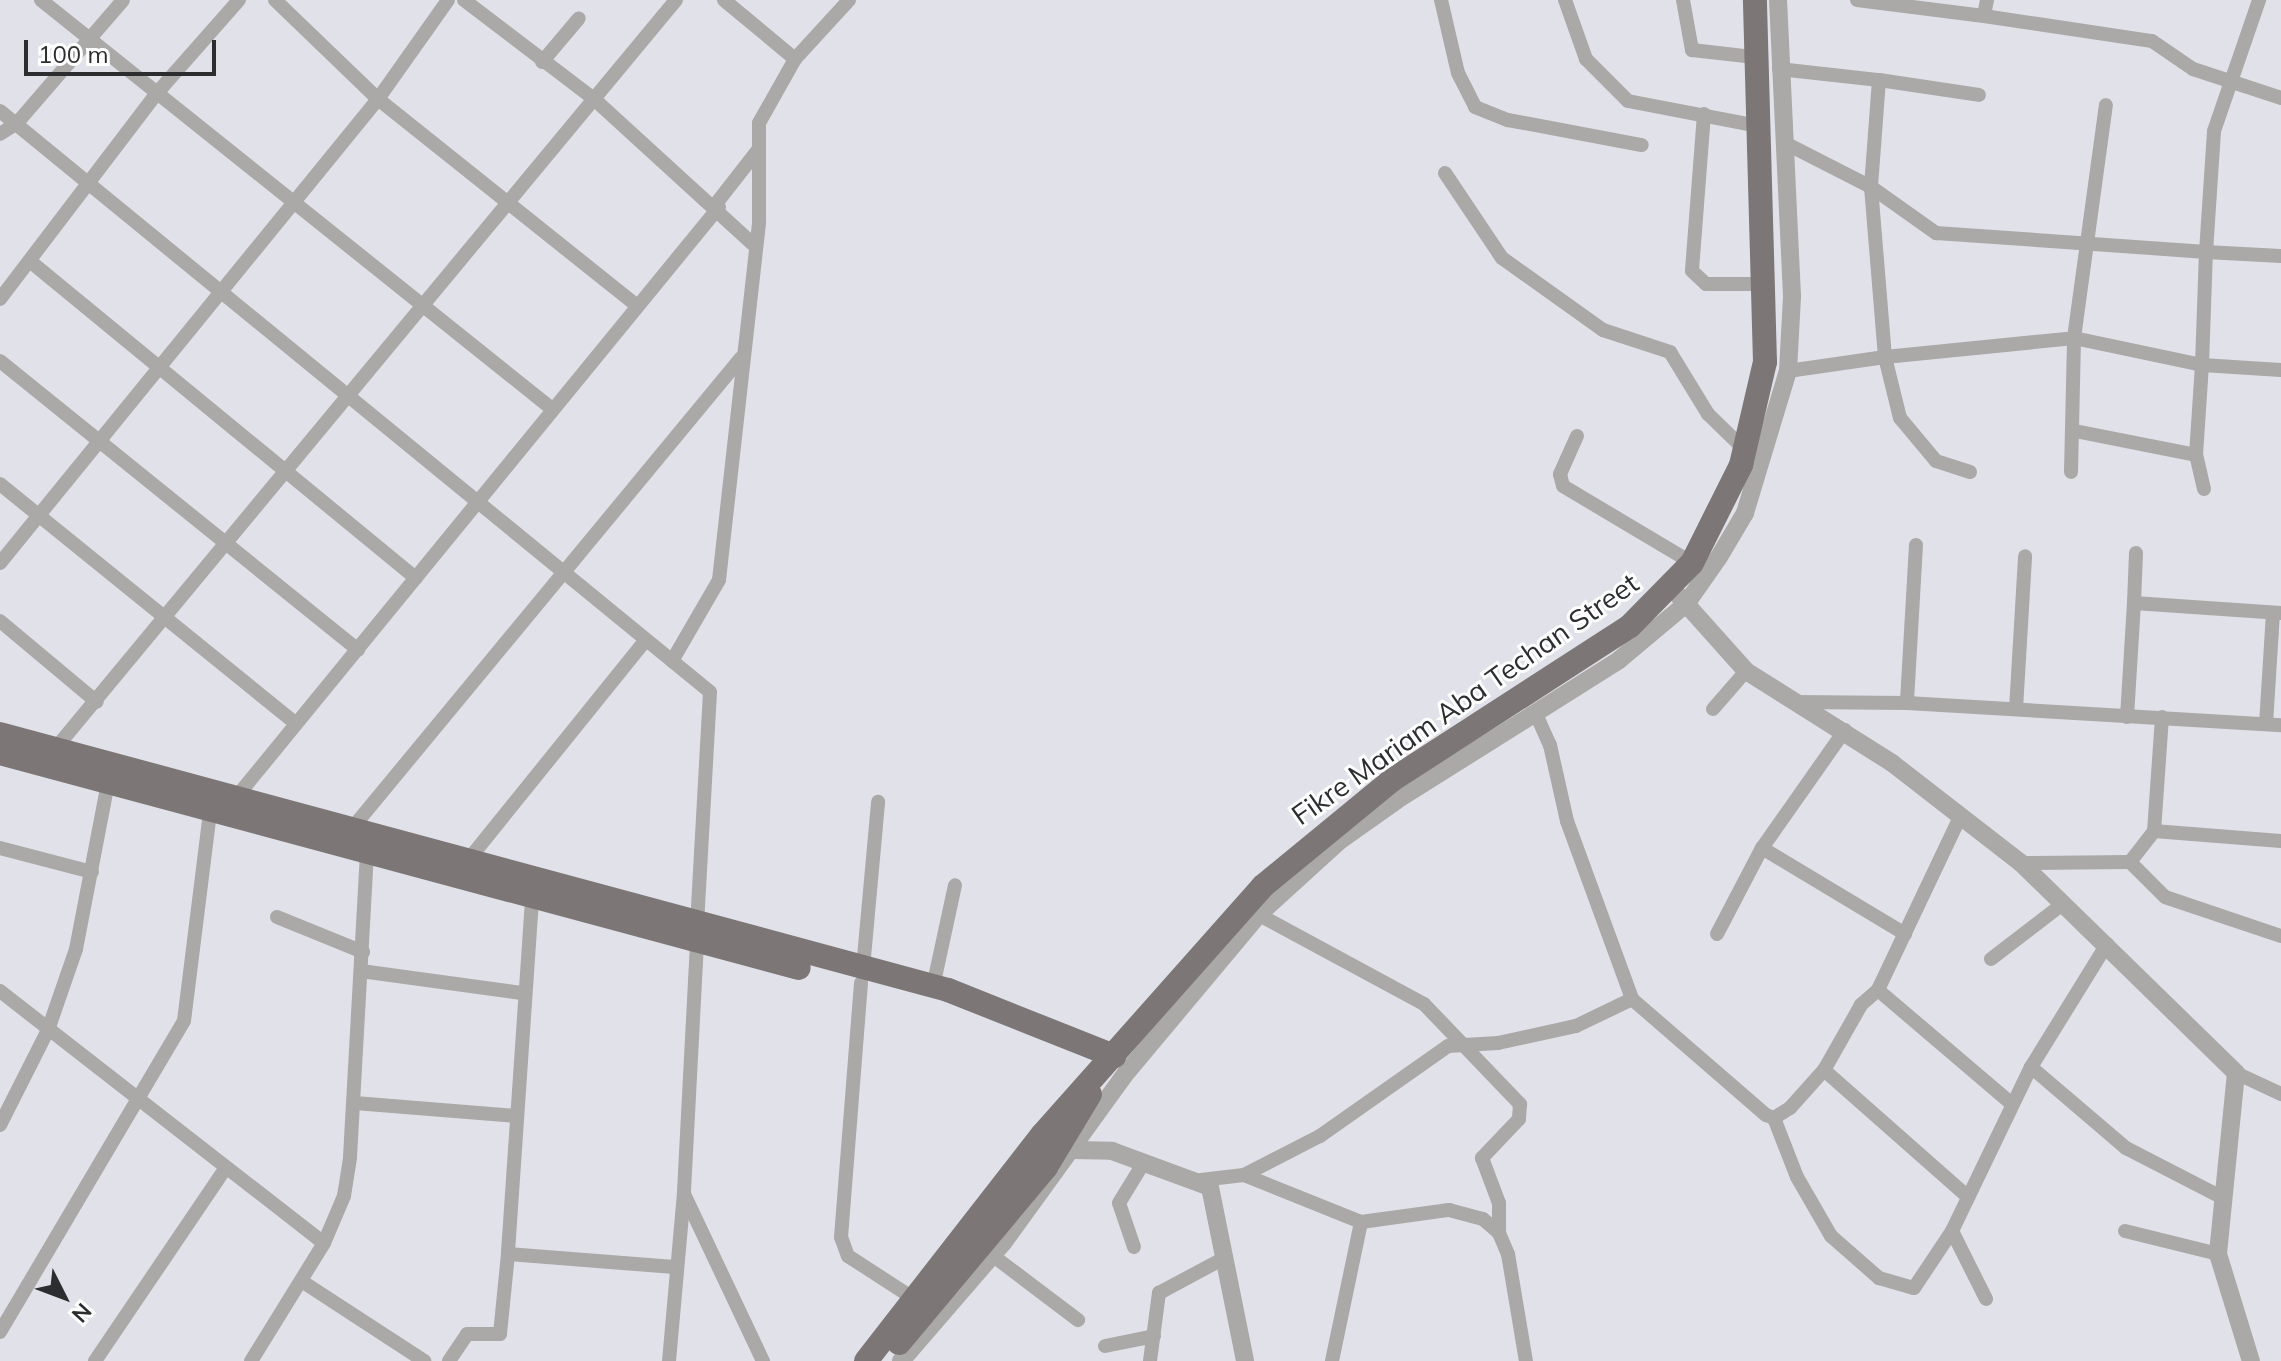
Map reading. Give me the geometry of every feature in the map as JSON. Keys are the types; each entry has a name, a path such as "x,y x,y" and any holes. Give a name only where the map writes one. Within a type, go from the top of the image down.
{"main road":[{"name":"Fikre Mariam Aba Techan Street","path":"866,1361 913,1298 1107,1063 1352,808 1679,596 1692,563 1727,502 1745,450 1765,362 1753,57 1755,0"},
{"path":"0,734 465,864 697,934 862,975 933,987 981,1005 1107,1063 1046,1167 885,1361"},
{"path":"0,753 367,857 532,900 697,934"},
{"path":"862,975 944,1003 981,1005"}],"street":[{"path":"41,0 551,408"},
{"path":"0,134 17,123 123,0"},
{"path":"0,299 157,93 239,0"},
{"path":"275,0 378,99 636,305"},
{"path":"0,563 378,99 448,0"},
{"path":"464,0 594,99 717,206 753,244"},
{"path":"55,749 167,619 224,544 676,0"},
{"path":"724,0 795,59"},
{"path":"672,661 719,580 753,244 763,109 795,59 849,0"},
{"path":"1441,0 1458,73 1475,107 1508,120 1642,145"},
{"path":"1565,0 1586,59 1615,92 1644,105 1758,126"},
{"path":"1683,0 1692,50 1753,57"},
{"path":"901,1361 992,1255 1251,910 1349,834 1619,660 1679,596 1745,513 1788,371 1792,296 1778,0"},
{"path":"1857,0 2152,41 2193,69 2281,98"},
{"path":"1984,16 1987,0"},
{"path":"2204,489 2196,455 2209,153 2229,82 2259,0"},
{"path":"542,62 579,18"},
{"path":"1779,69 1979,95"},
{"path":"1879,80 1871,187 1885,357 1900,418 1936,461 1970,472"},
{"path":"2071,472 2075,431 2074,338 2106,105"},
{"path":"0,111 219,292 479,497 645,641 710,692 713,708 697,934 684,1194 674,1267 669,1361"},
{"path":"1704,114 1692,271 1706,284 1762,284"},
{"path":"1783,142 1871,187 1936,233 2281,256"},
{"path":"234,800 717,206 758,150"},
{"path":"1445,173 1502,258 1603,330 1670,352 1708,414 1745,450"},
{"path":"31,262 416,578"},
{"path":"1788,371 1885,357 2074,338 2202,365 2281,370"},
{"path":"349,832 562,568 741,358"},
{"path":"0,361 358,650"},
{"path":"2075,431 2196,455"},
{"path":"1577,436 1560,474 1563,486 1692,563"},
{"path":"0,484 295,723"},
{"path":"1907,703 1916,545"},
{"path":"2127,717 2136,553"},
{"path":"2016,709 2025,556"},
{"path":"1679,596 1746,671 1845,730 1961,815 2021,863 2064,903 2236,1073 2279,1090"},
{"path":"1795,702 1907,703 2273,724 2277,613 2134,603"},
{"path":"0,621 97,702"},
{"path":"465,864 645,641"},
{"path":"1713,709 1746,671"},
{"path":"1536,714 1567,821 1632,999 1755,1108 1774,1118 1797,1177 1831,1236 1879,1278 1914,1288 1952,1231 2031,1067 2107,944"},
{"path":"2130,862 2154,831 2162,717"},
{"path":"1717,934 1762,848 1845,730"},
{"path":"0,1125 48,1030 76,949 108,783"},
{"path":"878,802 841,1237 848,1256 913,1298"},
{"path":"0,1332 184,1021 210,813"},
{"path":"1774,1118 1824,1070 1861,1005 1878,990 1961,815"},
{"path":"2154,831 2281,841"},
{"path":"0,848 92,872"},
{"path":"1762,848 1905,934"},
{"path":"258,1358 324,1243 344,1196 355,1103 367,857"},
{"path":"2021,863 2130,862 2165,897 2281,936"},
{"path":"933,987 955,885"},
{"path":"449,1361 467,1334 500,1334 508,1254 522,993 532,900"},
{"path":"1991,959 2064,903"},
{"path":"1251,910 1405,991 1463,1043 1522,1111 1482,1158 1499,1203 1499,1233 1515,1284 1526,1361"},
{"path":"277,917 363,952"},
{"path":"361,971 522,993"},
{"path":"1878,990 2012,1104"},
{"path":"0,991 324,1243"},
{"path":"1073,1150 1112,1151 1201,1180 1244,1175 1320,1136 1448,1046 1498,1043 1567,1028 1632,999"},
{"path":"2031,1067 2126,1148 2221,1197"},
{"path":"1824,1070 1968,1197"},
{"path":"2236,1073 2221,1197 2218,1254 2251,1361"},
{"path":"355,1103 516,1116"},
{"path":"1092,1124 1112,1151"},
{"path":"1134,1247 1119,1203 1144,1162"},
{"path":"95,1361 225,1169"},
{"path":"1244,1175 1361,1222 1449,1210 1483,1219 1499,1233"},
{"path":"1201,1180 1216,1200 1245,1361"},
{"path":"684,1194 763,1361"},
{"path":"1335,1360 1361,1222"},
{"path":"1952,1231 1986,1299"},
{"path":"2125,1231 2218,1254"},
{"path":"508,1254 674,1267"},
{"path":"992,1255 1078,1320"},
{"path":"1150,1361 1159,1293 1226,1257"},
{"path":"303,1282 424,1361"},
{"path":"1105,1346 1154,1336"}]}
